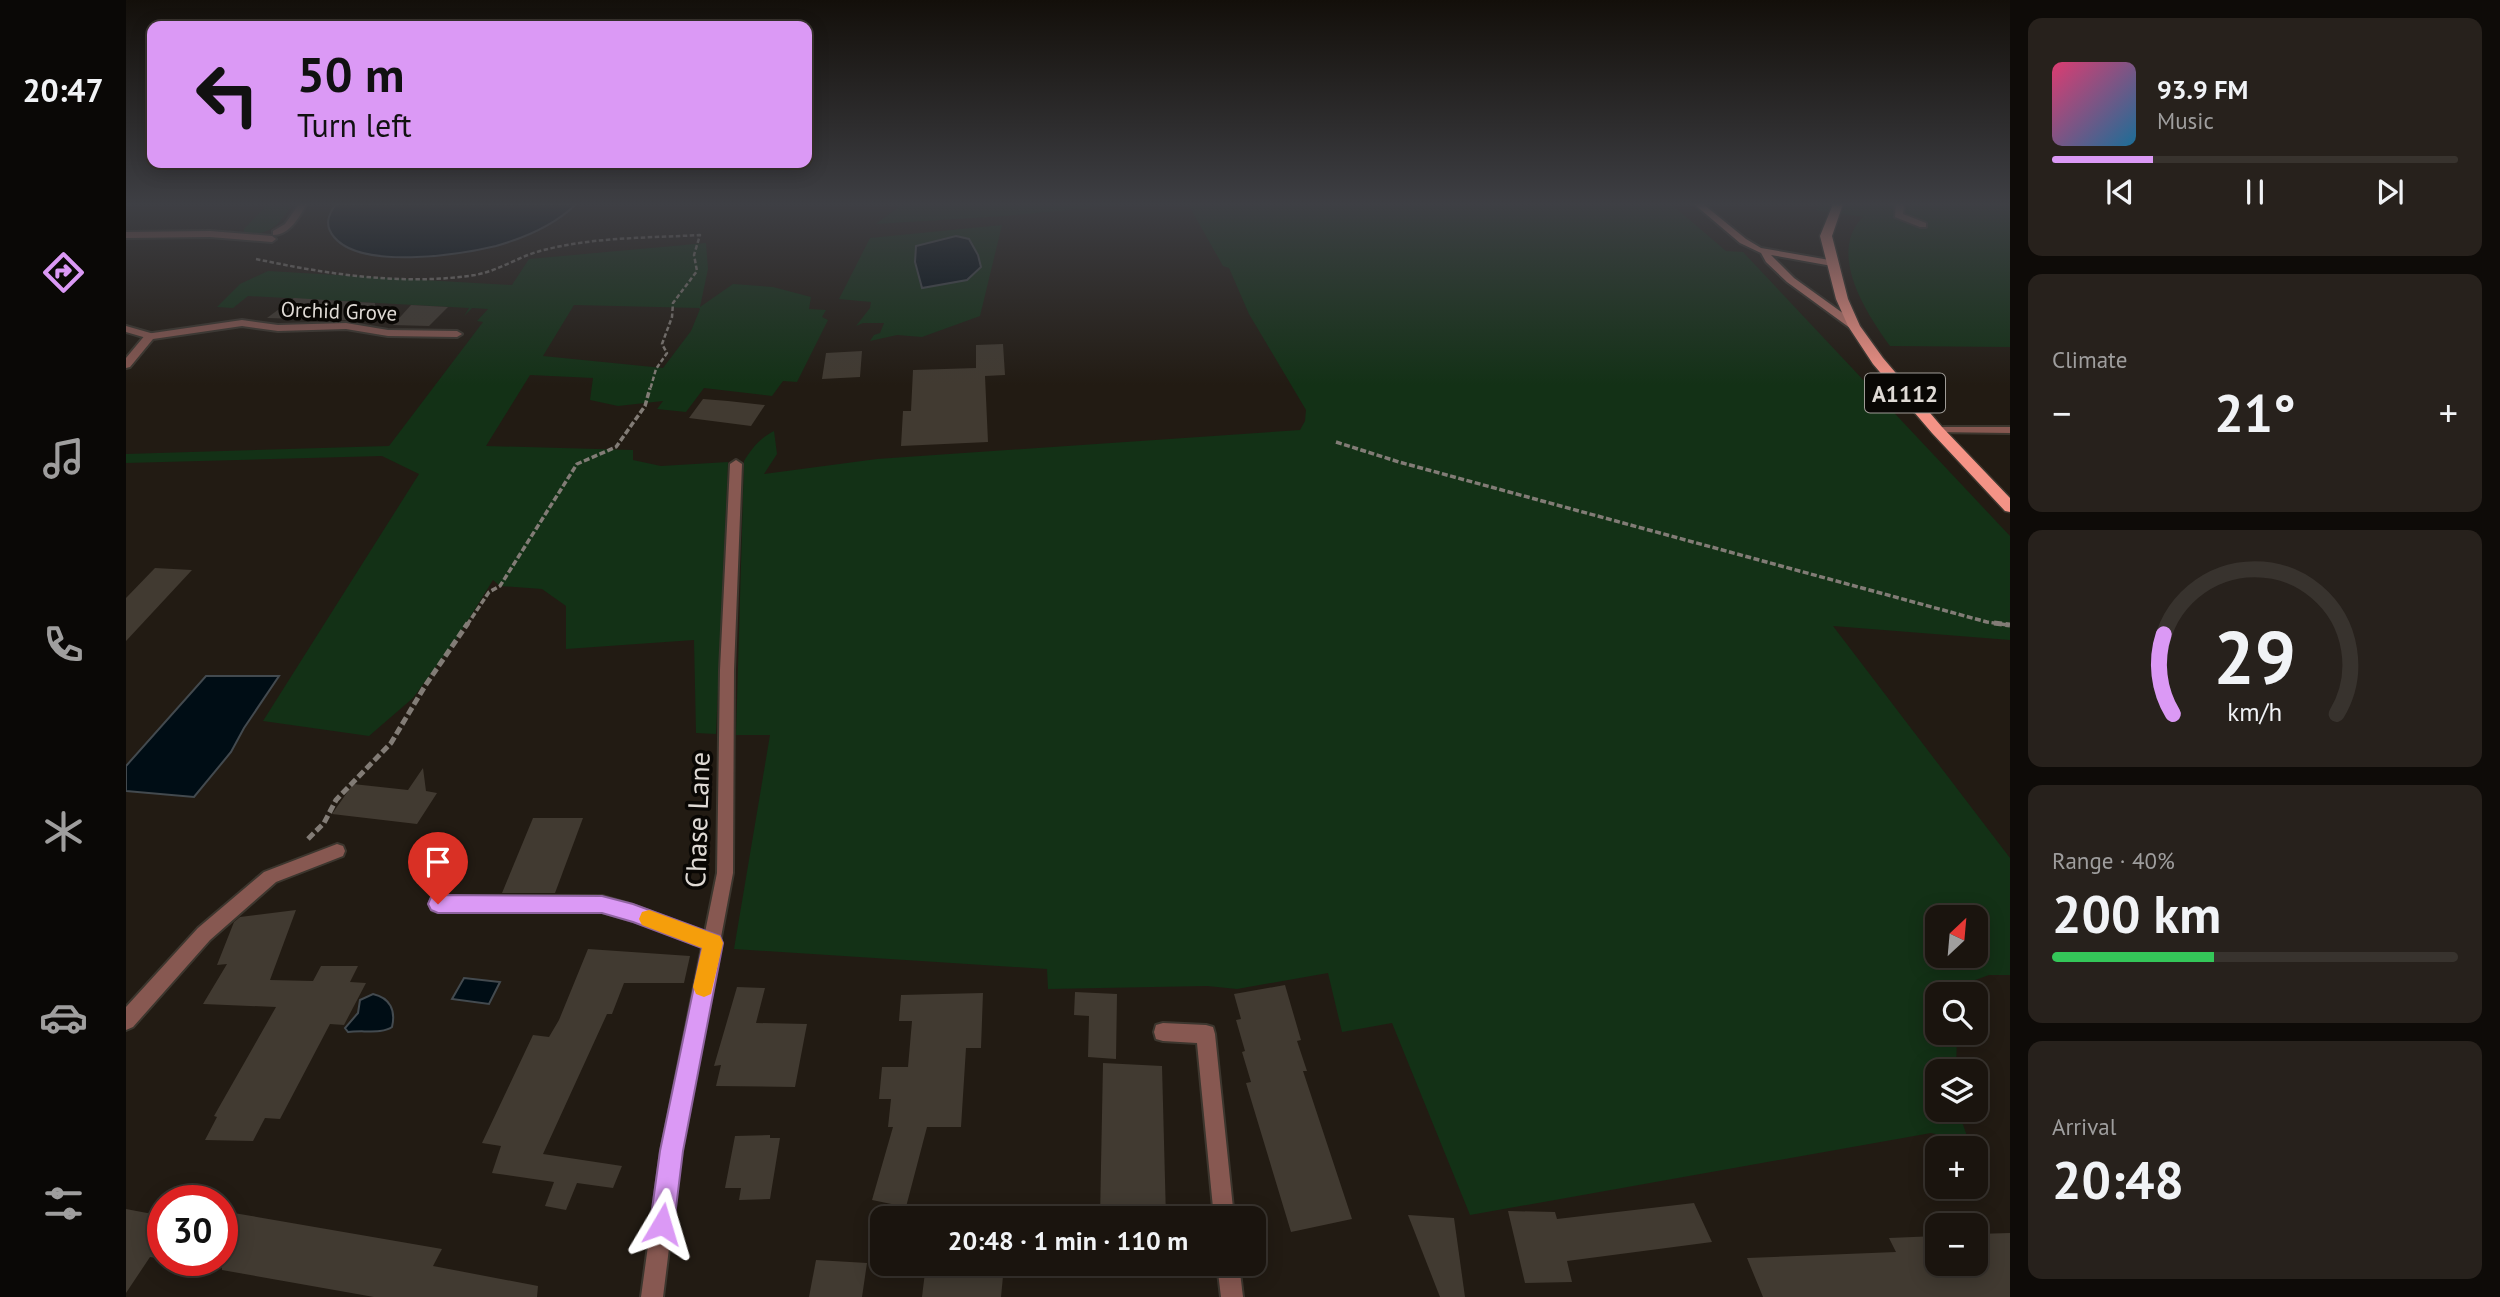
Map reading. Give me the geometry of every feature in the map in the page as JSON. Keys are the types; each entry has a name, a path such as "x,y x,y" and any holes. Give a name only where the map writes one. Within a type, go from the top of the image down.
{"main road":[{"name":"A1112","path":"1832,265 1842,299 1854,326 1878,361 1937,430 2010,508"}],"street":[{"path":"1774,265 1821,304 1854,326"},
{"name":"Orchid Grove","path":"150,336 242,323 278,328 346,326 388,332 457,334"},
{"path":"126,329 150,336 126,365"},
{"path":"1937,430 2010,430"},
{"name":"Chase Lane","path":"652,1297 671,1151 726,873 727,670 736,464"},
{"path":"126,1021 204,934 270,877 337,851"},
{"path":"438,904 602,904 713,943"},
{"path":"1163,1032 1206,1034 1223,1206"},
{"path":"1229,1276 1232,1297"}],"path":[{"path":"277,265 297,269 452,277 493,271 508,265"},
{"path":"306,841 324,823 336,800 391,743 425,686 489,592 500,586 577,464 616,447 645,406 656,369 667,353 662,344 672,317 673,303 697,271 696,265"},
{"path":"1336,442 1399,462 1987,622 2010,625"}],"green space":[{"path":"525,265 708,265 700,307 733,284 773,287 811,297 809,309 826,310 822,317 828,320 797,382 783,381 772,396 704,388 686,412 657,409 663,401 618,406 590,400 593,378 530,375 486,446 633,450 633,460 661,466 728,462 716,734 696,733 694,640 566,649 566,606 542,589 500,586 493,580 457,638 413,698 369,736 263,721 419,474 382,456 126,463 126,454 389,446 483,322 477,321 488,309 472,308 464,316 469,308 248,296 233,308 217,307 240,284 268,271 512,285","holes":["574,305 700,309 691,331 663,368 543,356"]},
{"path":"857,265 992,265 980,316 922,337 897,335 870,341 874,335 880,333 884,323 863,323 856,326 870,308 871,302 839,299"},
{"path":"1222,265 1755,265 2010,536 2010,640 1833,626 2010,858 2010,975 1989,975 1970,982 1925,982 1925,1045 1957,1045 1956,1059 1925,1059 1925,1122 1962,1122 1967,1136 1931,1133 1470,1215 1392,1023 1342,1032 1328,973 1237,989 1207,986 1048,989 1047,969 734,949 770,735 736,735 744,461 750,452 760,440 774,431 777,454 764,474 877,459 1300,430 1305,421 1306,410 1249,314 1229,268"},
{"path":"1849,265 2010,265 2010,347 1890,346 1861,300"}],"shaded area":[{"path":"916,265 980,265 967,280 922,288"},
{"path":"206,676 279,676 231,752 194,797 126,791 126,766"},
{"path":"464,978 500,982 489,1004 452,999"},
{"path":"373,994 388,1002 393,1015 392,1027 378,1031 348,1032 345,1028 358,1013 360,1000"}],"building":[{"path":"294,298 375,303 374,321 267,318"},
{"path":"411,305 448,307 429,326 393,325"},
{"path":"1003,344 1005,375 985,376 988,442 901,446 903,411 911,411 913,370 976,368 976,345"},
{"path":"862,351 860,377 822,379 826,353"},
{"path":"703,399 765,405 751,426 689,418"},
{"path":"155,568 192,570 126,641 126,598"},
{"path":"423,768 426,791 437,793 417,824 332,814 353,784 408,790"},
{"path":"533,818 583,818 555,893 502,893"},
{"path":"296,910 270,980 313,981 321,966 358,966 350,982 366,983 344,1025 330,1024 280,1119 265,1118 253,1141 205,1140 217,1117 214,1116 276,1007 203,1004 227,964 217,965 234,922 240,917"},
{"path":"588,949 690,956 684,983 624,983 612,1014 607,1014 543,1154 622,1166 613,1188 577,1183 566,1210 545,1206 554,1182 492,1173 501,1146 482,1143 533,1035 549,1037 559,1020"},
{"path":"1285,985 1301,1040 1297,1041 1307,1071 1303,1071 1352,1219 1291,1232 1246,1083 1251,1082 1242,1052 1245,1051 1236,1020 1241,1019 1234,994"},
{"path":"737,987 765,988 756,1023 807,1024 795,1087 716,1086 721,1065 714,1066"},
{"path":"1075,992 1117,994 1116,1059 1088,1057 1089,1016 1074,1015"},
{"path":"983,993 981,1048 966,1048 961,1127 927,1127 906,1206 872,1200 893,1127 888,1127 891,1099 879,1099 882,1067 908,1067 912,1021 899,1021 901,995"},
{"path":"1103,1063 1162,1066 1166,1206 1100,1206"},
{"path":"770,1135 770,1138 780,1138 770,1199 739,1200 741,1188 725,1188 735,1136"},
{"path":"1694,1203 1712,1242 1567,1261 1572,1282 1525,1283 1508,1211 1555,1212 1557,1219"},
{"path":"126,1209 147,1213 147,1262 126,1293"},
{"path":"238,1214 442,1249 433,1266 538,1286 537,1297 374,1297 238,1273"},
{"path":"1408,1215 1454,1218 1465,1297 1440,1297"},
{"path":"2010,1233 2010,1297 1763,1297 1747,1258 1896,1252 1889,1238 1925,1236 1925,1276 1988,1276 1988,1234"},
{"path":"816,1260 867,1263 862,1297 809,1297"},
{"path":"925,1276 1003,1276 1001,1297 922,1297"}],"slow traffic":[{"path":"649,919 713,943 704,987"}],"route":[{"path":"438,904 602,904 713,943 671,1151 662,1224"}]}
